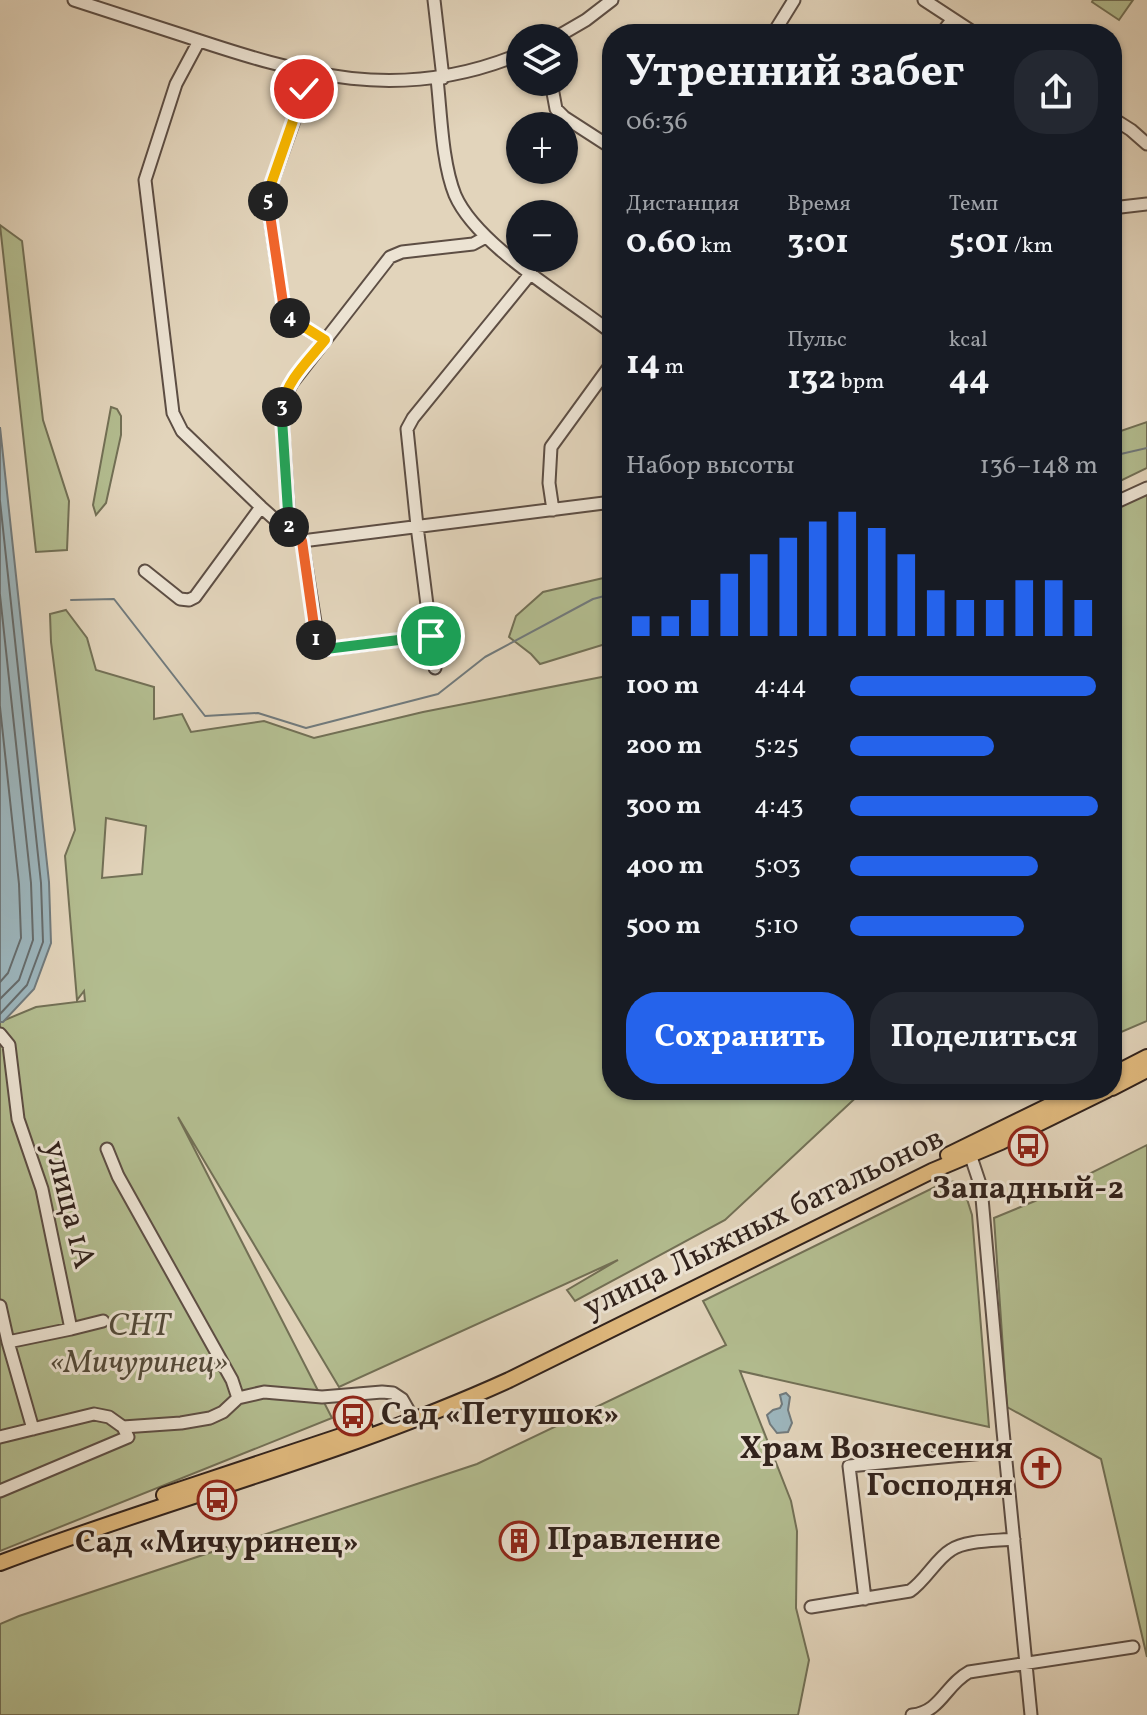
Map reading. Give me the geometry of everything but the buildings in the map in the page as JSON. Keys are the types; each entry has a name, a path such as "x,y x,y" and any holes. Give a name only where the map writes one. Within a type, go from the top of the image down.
{"main road":[{"path":"1122,1070 1147,1057"},
{"name":"улица Лыжных батальонов","path":"1122,1083 1147,1070"},
{"name":"улица Лыжных батальонов","path":"443,1404 509,1380 932,1171 1062,1100"},
{"name":"улица Лыжных батальонов","path":"968,1150 1001,1142 1087,1100"},
{"path":"0,1554 155,1498 443,1404"},
{"path":"0,1563 335,1449 443,1404"}],"street":[{"path":"74,0 262,61 311,73 379,81 440,78 506,59"},
{"path":"434,0 448,172 462,208 486,237 602,326"},
{"path":"578,25 612,0"},
{"path":"779,24 794,0"},
{"path":"924,0 961,24"},
{"path":"949,24 953,19"},
{"path":"199,41 176,84 145,180 173,413 182,431 261,507 302,541 602,503"},
{"path":"311,73 267,196 286,312 290,318 325,340"},
{"path":"554,96 556,109 564,117 602,142"},
{"path":"1122,124 1147,144"},
{"path":"1122,207 1147,204"},
{"path":"290,533 282,419 283,400 292,383 390,257 402,252 473,244 486,237"},
{"path":"435,668 407,436 410,422 531,273"},
{"path":"553,510 549,483 551,447 602,377"},
{"path":"1122,499 1147,488"},
{"path":"145,571 180,599 191,600 200,593 261,507"},
{"path":"302,541 319,647 326,649 431,636"},
{"name":"улица 1А","path":"0,1034 9,1045 18,1119 42,1189 71,1329"},
{"name":"улица 1А","path":"107,1149 118,1176 232,1380 238,1398"},
{"path":"968,1150 981,1187 1031,1715"},
{"path":"0,1306 33,1429"},
{"path":"8,1342 103,1321"},
{"path":"0,1491 125,1432 210,1418 223,1412 238,1398 264,1392 322,1397 393,1393 402,1399 410,1413"},
{"path":"0,1437 94,1414 109,1417 125,1432"},
{"path":"865,1599 849,1466 1005,1451"},
{"path":"811,1607 910,1591 922,1583 948,1551 960,1545 1014,1539"},
{"path":"912,1715 931,1709 959,1678 969,1672 1133,1647"}],"green space":[{"path":"1093,0 1133,0 1119,20"},
{"path":"0,225 22,241 43,420 69,501 67,550 36,552"},
{"path":"111,407 117,409 121,416 121,435 106,503 96,515 93,505"},
{"path":"1147,422 1147,468 1122,480 1122,431"},
{"path":"1147,494 1147,1021 1122,1032 1122,505"},
{"path":"602,578 602,645 540,664 509,637 516,616 543,592"},
{"name":"СНТ «Мичуринец»","path":"66,610 87,638 96,670 154,687 154,719 182,714 191,732 264,721 314,738 423,712 602,677 602,1100 853,1100 725,1220 575,1301 567,1290 618,1260 339,1387 178,1117 332,1418 0,1551 0,1022 36,1007 85,1001 84,991 77,1000 65,856 75,830 50,614","holes":["106,818 146,826 142,874 102,878"]},
{"path":"1147,1145 1147,1657 1101,1459 1007,1407 994,1218"},
{"path":"947,1181 962,1183 972,1215 989,1427 740,1371 791,1501 797,1531 796,1608 809,1660 798,1715 0,1715 0,1624 477,1464 726,1345 703,1301"}],"water":[{"path":"0,427 49,882 51,943 34,989 3,1022 0,1022"},
{"path":"786,1393 790,1397 788,1410 792,1423 788,1432 777,1433 767,1415 780,1408 780,1395"}],"waterway":[{"path":"1122,454 1147,448"},
{"path":"71,600 114,599 205,716 258,713 306,728 438,694 485,657 602,597"}],"place":[{"name":"Западный-2","path":"1028,1146"},
{"name":"Сад «Петушок»","path":"353,1416"},
{"name":"Храм Вознесения Господня","path":"1041,1468"},
{"name":"Сад «Мичуринец»","path":"217,1500"},
{"name":"Правление","path":"519,1541"}],"route":[{"path":"304,89 267,196 286,312 290,318 325,340 283,400 290,533 302,541 319,647 326,649 431,636"}]}
